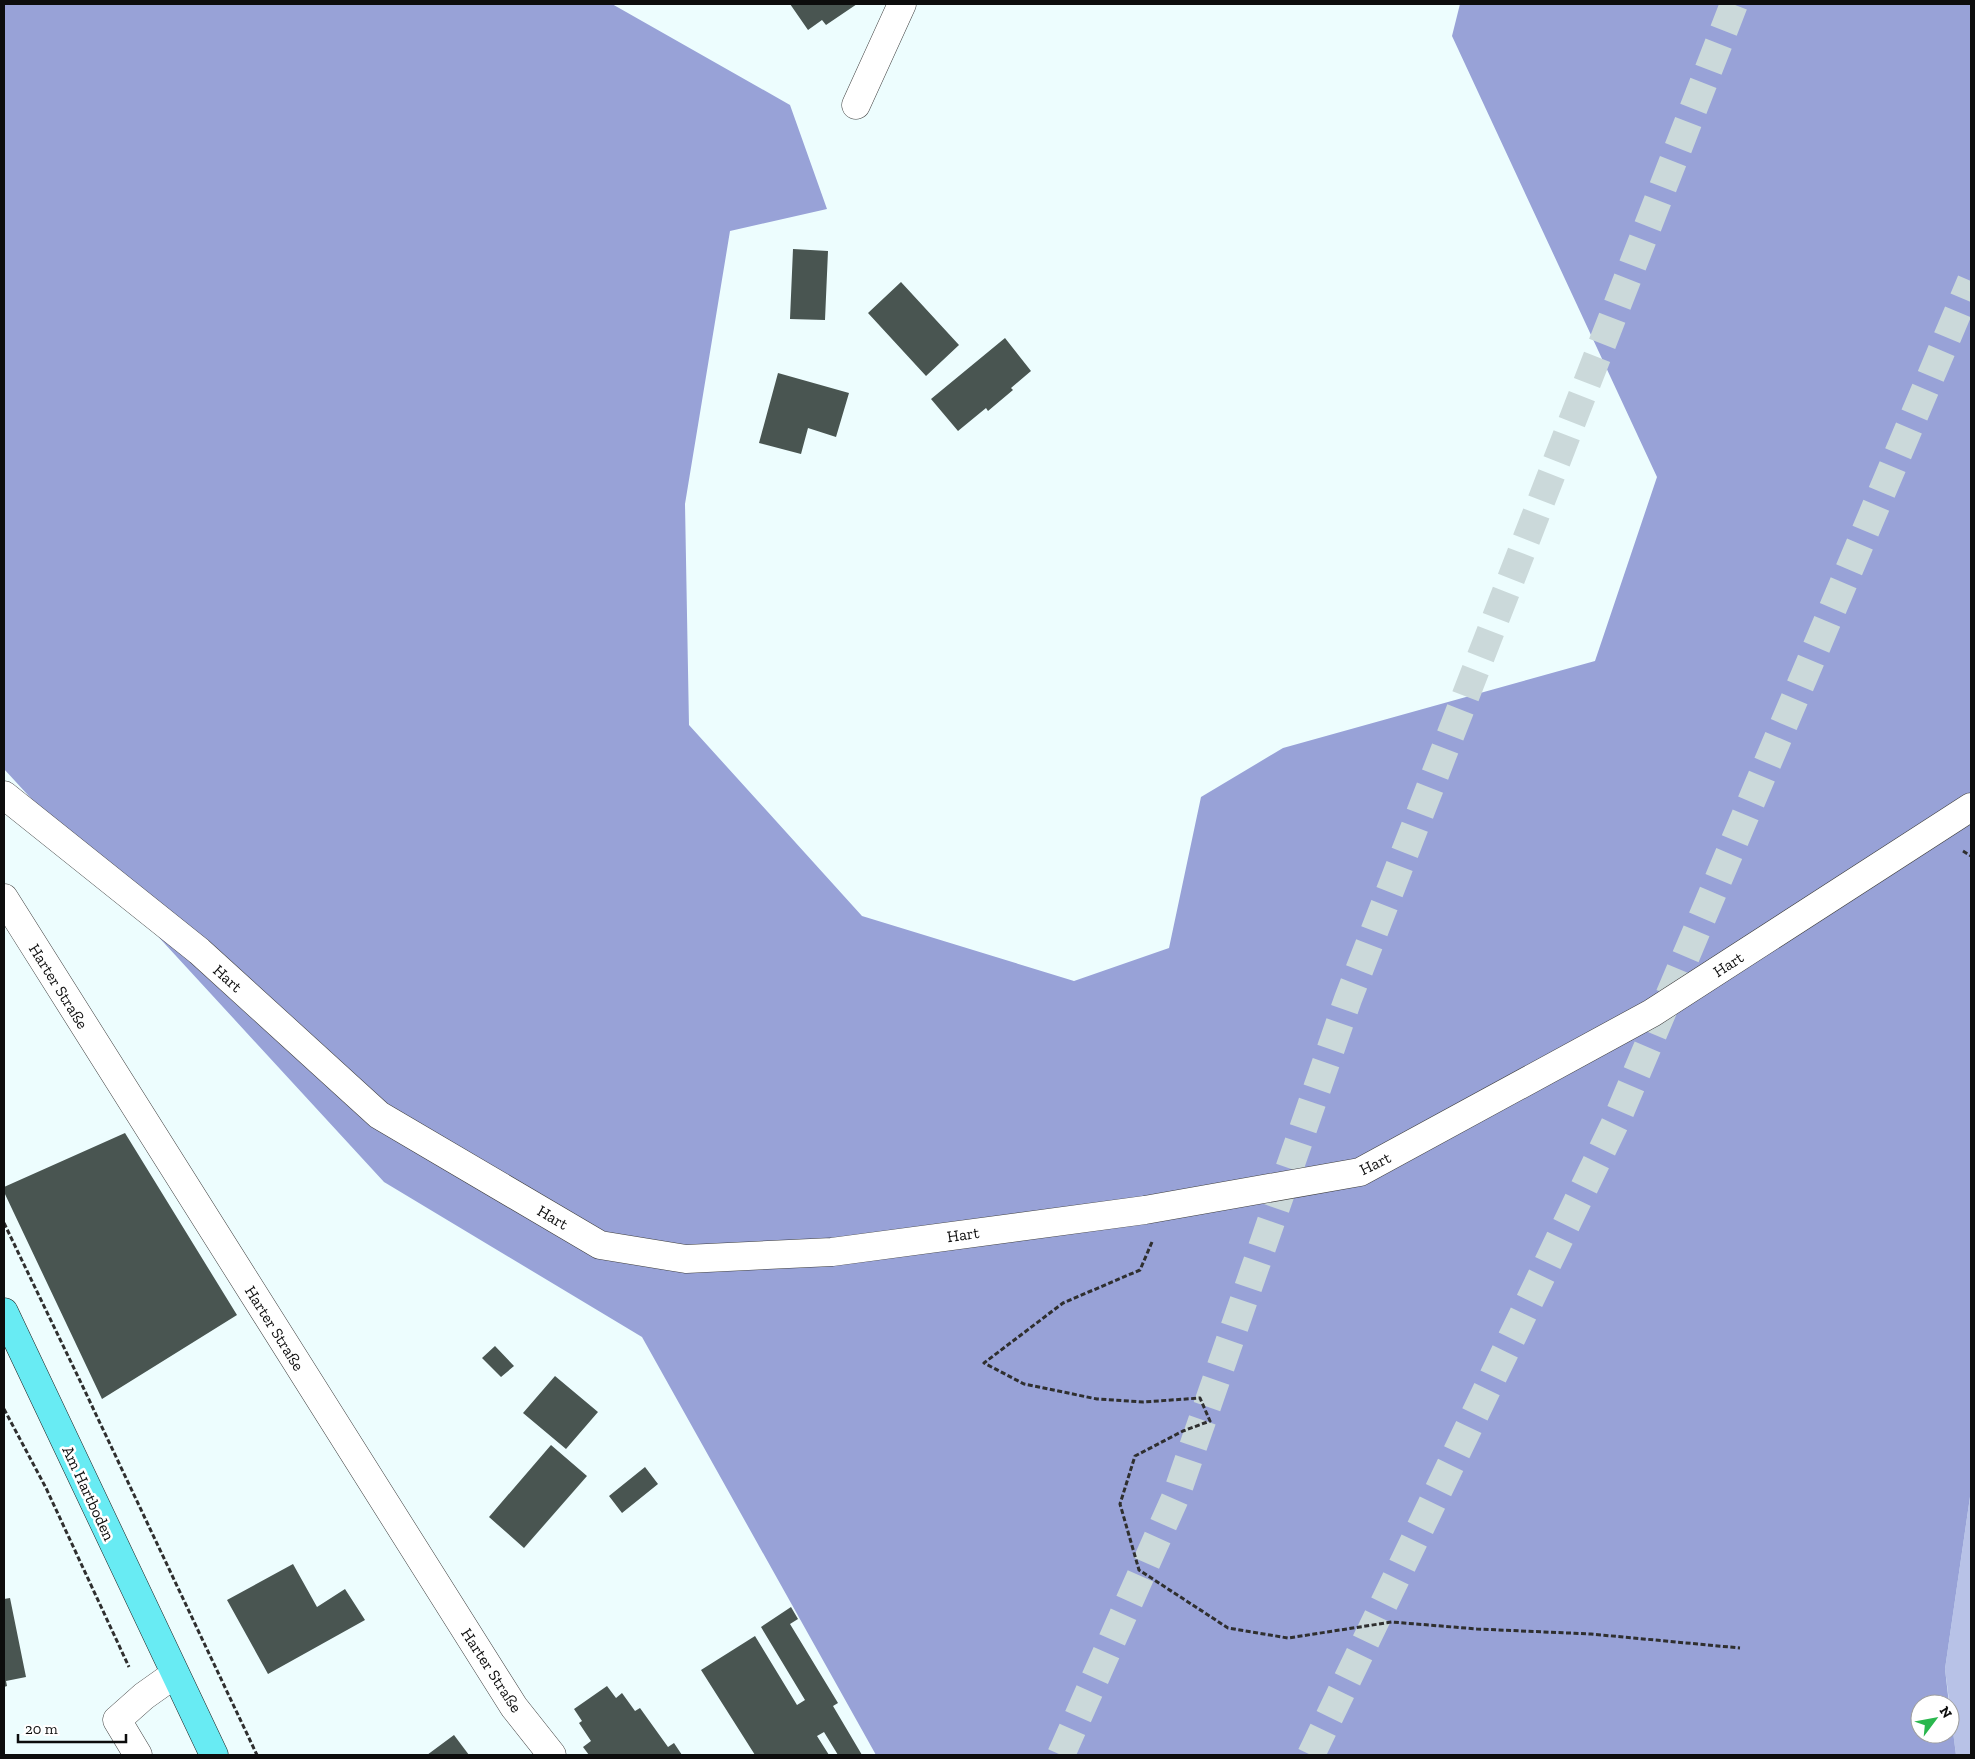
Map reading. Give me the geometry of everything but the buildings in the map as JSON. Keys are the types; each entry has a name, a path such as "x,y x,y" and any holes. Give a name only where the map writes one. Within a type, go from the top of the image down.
{"main road":[{"name":"Am Hartboden","path":"4,1312 214,1755"}],"street":[{"path":"856,105 902,4"},
{"name":"Hart","path":"4,795 199,952 378,1115 600,1245 686,1259 832,1252 1145,1210 1360,1172 1652,1013 1971,807"},
{"name":"Harter Straße","path":"4,898 514,1707 552,1755"},
{"path":"138,1755 117,1720 144,1696 175,1674"}],"path":[{"path":"1145,1210 1152,1242 1140,1270 1063,1303 984,1363 1024,1384 1097,1400 1143,1402 1200,1398 1210,1421 1183,1431 1134,1456 1120,1504 1139,1570 1228,1628 1288,1638 1392,1622 1477,1629 1591,1634 1740,1648"},
{"path":"4,1223 84,1387 258,1755"},
{"path":"4,1409 46,1488 144,1696"}],"shaded area":[{"path":"4,4 612,4 790,105 827,209 730,231 685,504 689,725 862,916 1074,981 1169,948 1201,797 1283,748 1595,661 1657,477 1452,36 1460,4 1971,4 1971,1490 1945,1669 1948,1694 1910,1694 1910,1744 1955,1744 1956,1755 876,1755 642,1337 384,1182 4,769"},
{"path":"1971,1490 1971,1755 1956,1755 1955,1744 1960,1744 1960,1694 1948,1694 1945,1669"}],"tunnel":[{"path":"1061,1755 1176,1496 1348,999 1734,4"},
{"path":"1311,1755 1618,1117 1971,281"}]}
